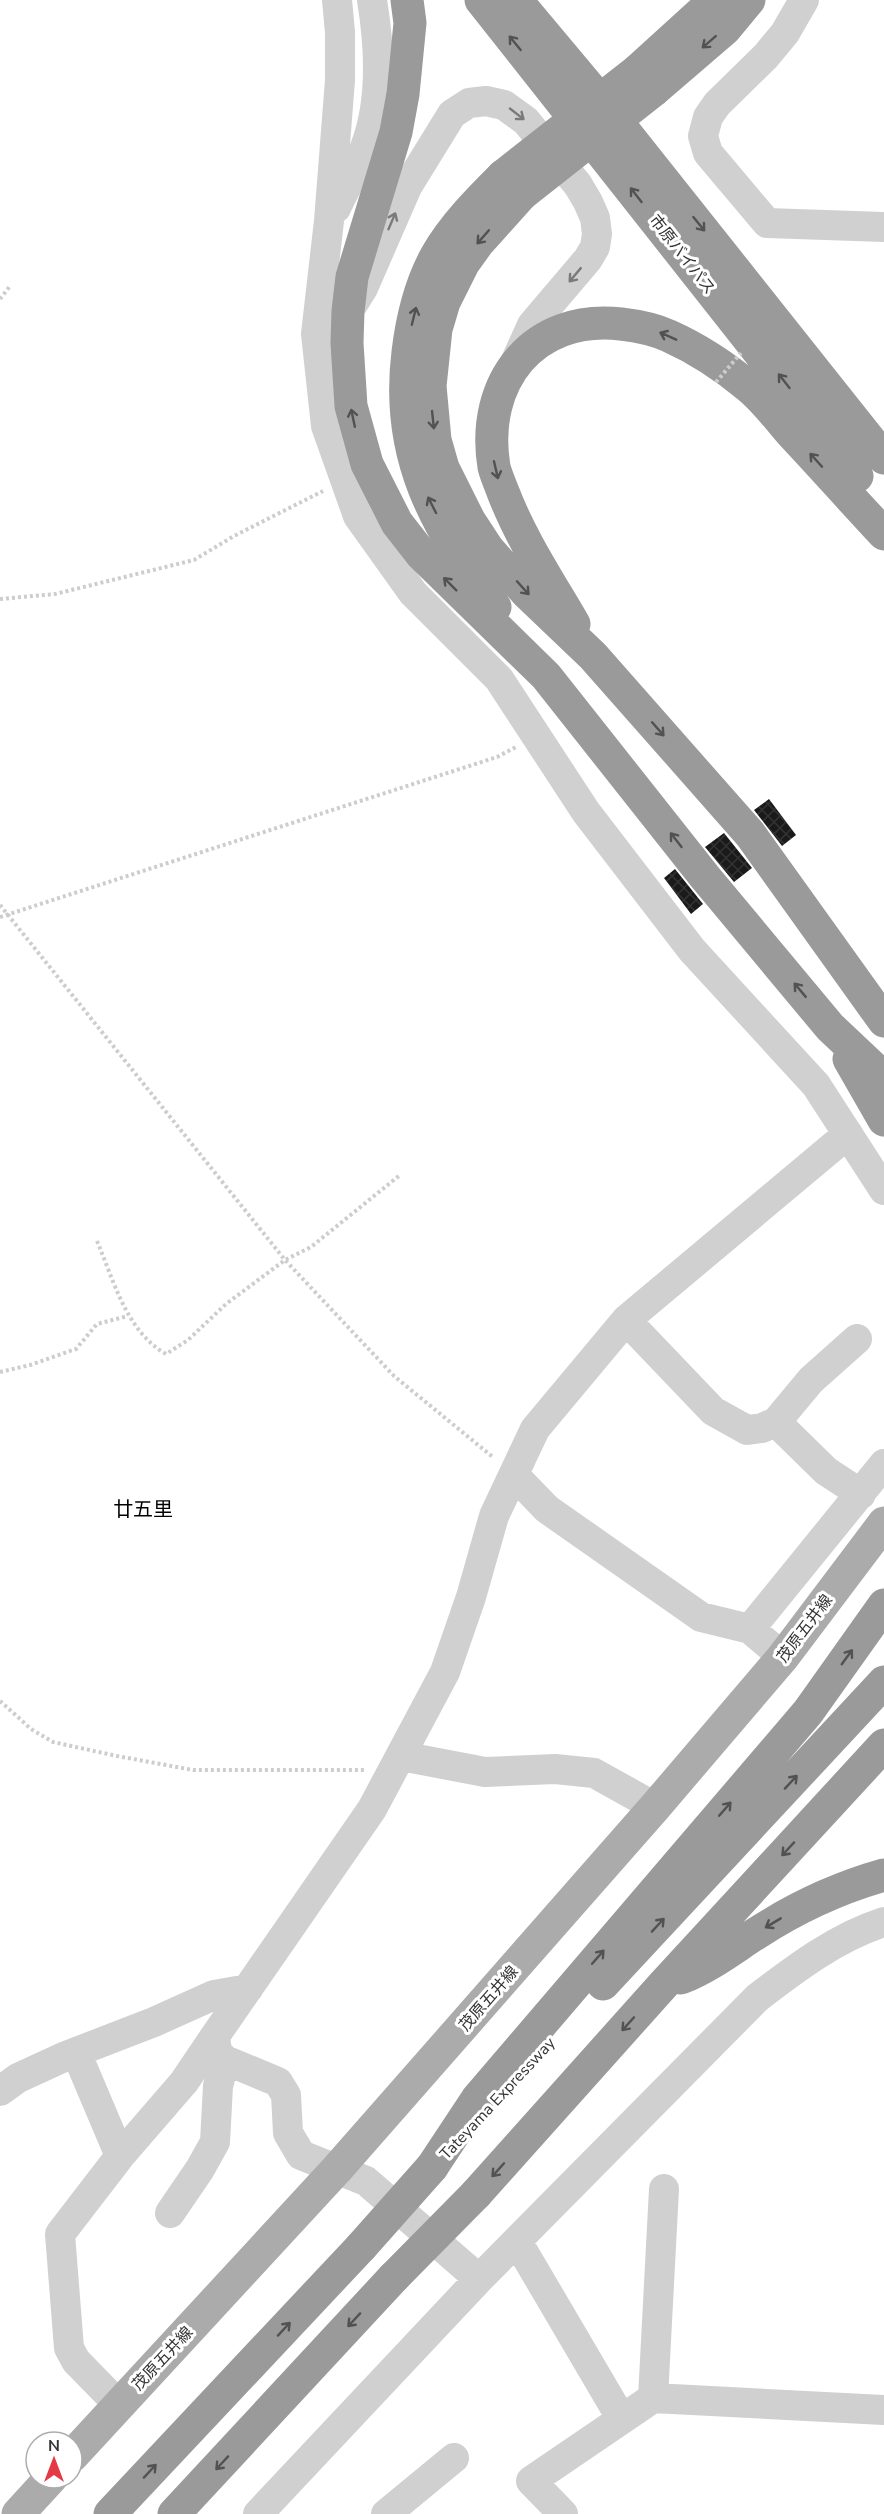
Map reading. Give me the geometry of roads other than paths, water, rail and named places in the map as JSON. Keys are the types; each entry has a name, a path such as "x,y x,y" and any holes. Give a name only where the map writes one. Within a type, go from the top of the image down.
{"highway":[{"path":"407,0 410,23 403,94 396,132 352,277 346,343 351,406 360,446 379,492 397,523 422,555 546,676"},
{"name":"市原バイパス","path":"481,0 884,510"},
{"name":"市原バイパス","path":"516,0 594,93 884,458"},
{"path":"548,0 578,53 594,93"},
{"path":"645,80 715,0"},
{"path":"749,0 724,29 645,80 513,185 478,200 436,256 423,286 409,342 405,376 405,410 414,462 423,489 468,569 546,676 705,878 830,1027 884,1078"},
{"path":"513,185 463,264 444,302 436,329 430,386 435,440 443,468 468,520 488,549 527,593 593,656 750,834 882,1014"},
{"path":"593,656 512,516 494,468 493,423 503,385 514,365 535,344 554,332 582,323 608,322 640,326 668,335 711,358 751,388 884,534"},
{"path":"830,1027 884,1120"},
{"path":"432,2167 477,2099 808,1712 884,1605"},
{"name":"Tateyama Expressway","path":"110,2514 361,2247 432,2167 884,1682"},
{"path":"174,2514 394,2277 476,2194 663,1985 884,1744"},
{"path":"663,1985 700,1970 758,1932 816,1899 884,1875"}],"main road":[{"name":"茂原五井線","path":"84,2443 337,2169 655,1807 783,1657 884,1522"},
{"path":"18,2514 40,2490"}],"street":[{"path":"337,0 340,80 329,222 316,334 326,426 358,516 413,593 499,679 586,812 692,950 816,1085 884,1190"},
{"path":"329,222 365,148 374,113 379,84 377,28 372,0"},
{"path":"804,0 785,33 717,104 708,117 703,136 708,153 767,223 884,227"},
{"path":"348,311 363,288 407,187 452,114 469,103 486,101 504,105 526,121 578,185 595,218 597,234 595,247 588,259 532,325 514,365"},
{"path":"119,2405 76,2361 69,2348 60,2234 120,2156 184,2082 220,2048 248,1989 361,1827 445,1672 471,1597 494,1516 515,1476 535,1429 626,1320 848,1134"},
{"path":"626,1320 713,1411 747,1430 762,1428 776,1422 811,1380 857,1339"},
{"path":"776,1422 826,1471 861,1494"},
{"path":"750,1629 884,1464"},
{"path":"515,1476 547,1509 701,1617 750,1629 783,1657"},
{"path":"396,1764 485,1772 555,1769 594,1773 655,1807"},
{"path":"274,2508 479,2279 757,1998 805,1961 871,1926 884,1922"},
{"path":"0,2091 18,2078 214,1995 248,1989"},
{"path":"220,2048 278,2082 286,2096 288,2133 301,2156 366,2181 479,2279"},
{"path":"170,2213 215,2142 220,2048"},
{"path":"76,2052 120,2156"},
{"path":"652,2398 664,2189"},
{"path":"517,2241 621,2418"},
{"path":"563,2514 531,2481 652,2398 884,2410"},
{"path":"386,2514 454,2458"}],"district":[{"name":"廿五里","path":"143,1509"}]}
